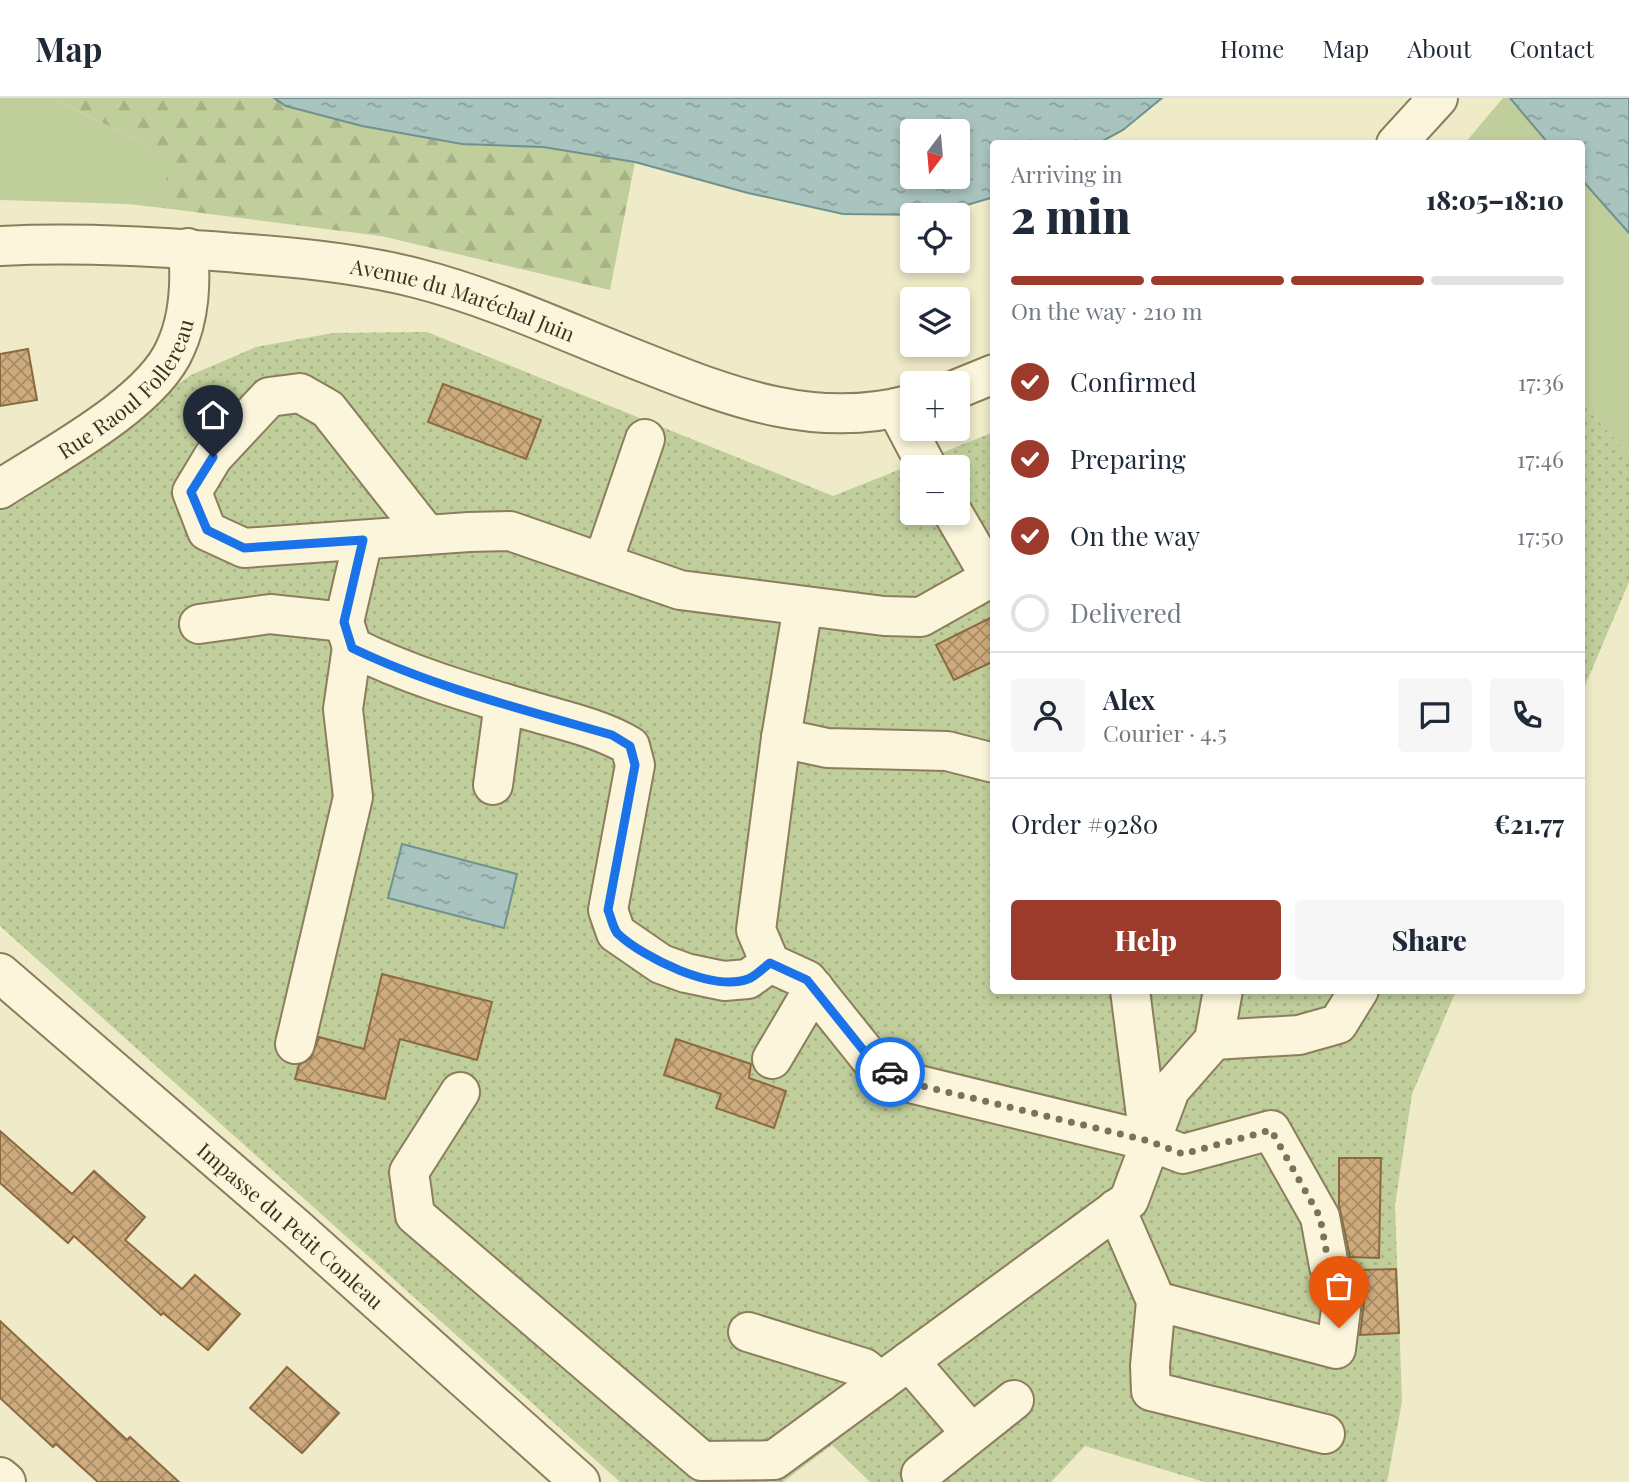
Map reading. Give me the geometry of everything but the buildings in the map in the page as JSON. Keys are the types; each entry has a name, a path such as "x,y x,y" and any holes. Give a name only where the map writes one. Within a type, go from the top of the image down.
{"street":[{"path":"1400,140 1438,98"},
{"name":"Avenue du Maréchal Juin","path":"0,246 61,243 188,248 364,267 417,278 470,295 744,400 827,414 854,415 900,407"},
{"name":"Rue Raoul Follereau","path":"0,489 97,427 145,391 175,350 187,315 191,273 188,248"},
{"path":"970,384 990,376"},
{"path":"427,535 328,409 300,393 269,397 213,457 191,492 207,530 244,548 510,531 680,590 884,616 921,617 990,581"},
{"path":"603,562 645,439"},
{"path":"960,525 990,574"},
{"path":"295,1044 352,797 343,709 348,635 363,540"},
{"path":"803,606 781,738 756,930 770,963 807,980 872,1061 906,1082 1149,1141 1183,1154 1271,1130 1320,1217 1329,1266 1344,1285 1336,1349 1156,1301"},
{"path":"199,624 271,614 348,635 381,662 612,735 630,746 635,765 608,910 616,933 661,964 686,973 724,981 748,979 770,963"},
{"path":"493,785 504,703"},
{"path":"781,738 827,748 947,751 990,762"},
{"name":"Impasse du Petit Conleau","path":"0,974 296,1228 580,1482"},
{"path":"772,1059 814,988"},
{"path":"1131,994 1149,1141"},
{"path":"460,1093 409,1172 415,1215 702,1461 774,1460 1129,1200 1170,1090 1214,1040 1222,994"},
{"path":"1214,1040 1299,1035 1338,1024 1357,994"},
{"path":"1116,1209 1156,1301 1150,1366 1151,1391 1325,1434"},
{"path":"748,1332 864,1368 895,1372 971,1433"},
{"path":"921,1474 1014,1400"},
{"path":"0,1477 6,1482"}],"green space":[{"path":"0,98 51,98 140,141 169,166 163,208 128,204 0,200"},
{"path":"51,98 274,98 286,106 362,126 462,144 543,147 635,162 610,290 381,236 163,208 168,166 140,141"},
{"path":"1503,98 1529,98 1564,140 1467,140"},
{"path":"1585,165 1629,216 1629,455 1585,406"},
{"path":"427,332 833,496 900,469 900,525 970,525 970,455 936,455 990,434 990,994 1455,994 1412,1094 1395,1205 1402,1402 1387,1482 1205,1482 1085,1446 1051,1482 870,1482 832,1445 783,1482 620,1482 0,926 0,509 191,375 256,347 333,333"},
{"path":"1585,406 1629,455 1629,582 1585,686"}],"water":[{"path":"274,98 1162,98 1123,130 1105,140 990,140 990,198 970,204 900,203 900,215 843,214 748,193 635,162 543,147 462,144 362,126 286,106"},
{"path":"1510,98 1629,98 1629,233 1585,183 1585,140 1545,140"},
{"path":"402,844 517,874 504,928 388,898"}],"way so far":[{"path":"890,1072 906,1082 1149,1141 1183,1154 1271,1130 1320,1217 1329,1266 1344,1285 1339,1328"}],"route":[{"path":"213,457 191,492 207,530 244,548 363,540 344,622 352,648 381,662 479,695 612,735 630,746 635,765 608,910 616,933 661,964 686,973 724,981 748,979 770,963 807,980 872,1061 890,1072"}]}
